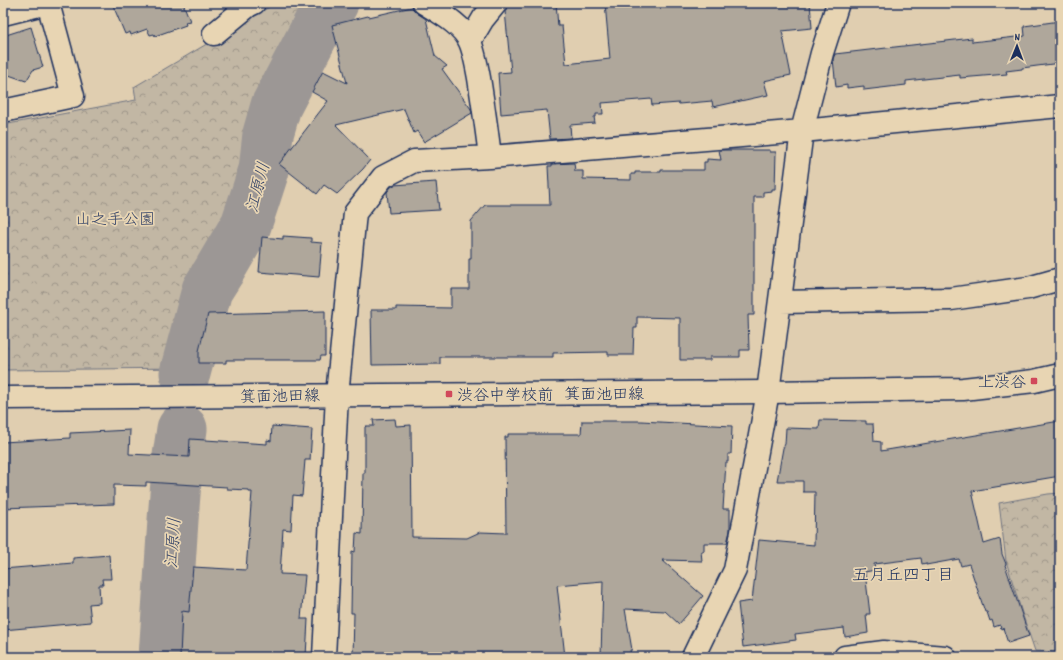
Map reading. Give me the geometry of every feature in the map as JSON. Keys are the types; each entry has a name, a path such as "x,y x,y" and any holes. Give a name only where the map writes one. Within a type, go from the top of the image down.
{"street":[{"path":"3,14 48,3 73,96 3,111"},
{"path":"214,34 248,6 254,3"},
{"path":"424,3 445,16 460,28 470,41 477,68 490,157"},
{"path":"470,41 483,19 496,3"},
{"path":"694,657 736,570 768,392 802,131 822,53 838,3"},
{"path":"324,657 337,395 356,213 383,176 414,161 490,157 802,131 1060,106"},
{"path":"780,302 951,299 1028,288 1060,279"},
{"name":"箕面池田線","path":"3,398 963,389 1034,381 1060,375"},
{"path":"845,657 884,652 945,657"}],"green space":[{"name":"山之手公園","path":"276,3 327,3 320,11 269,104 261,161 251,204 200,295 186,348 183,368 3,370 3,125 136,100 134,87"},
{"path":"1060,493 1060,652 1035,651 1006,561 999,503"}],"building":[{"path":"112,3 183,3 190,21 185,22 186,25 155,36 154,34 150,35 147,29 131,35 130,32 125,34"},
{"path":"508,3 556,3 558,26 562,26 566,64 610,59 605,3 810,3 812,28 782,31 791,75 764,81 768,95 713,107 712,101 652,105 651,99 602,103 603,114 596,114 596,117 594,117 595,123 570,125 571,138 550,139 547,110 501,114 498,73 511,72 505,11"},
{"path":"412,7 417,13 426,19 435,56 447,66 442,69 471,109 472,113 424,142 417,131 414,133 404,109 336,125 370,160 363,169 337,194 324,185 317,194 279,164 328,101 312,92 323,71 347,83 332,25"},
{"path":"1060,21 1060,63 1006,71 1007,74 960,78 960,75 906,81 906,85 864,90 864,86 847,88 847,85 836,87 833,59 835,54 972,38 972,42 1025,36 1024,26"},
{"path":"31,27 43,67 33,70 26,81 3,73 3,36"},
{"path":"719,150 770,150 770,152 776,152 775,189 772,189 772,191 763,192 763,197 754,197 754,315 748,315 749,350 740,350 740,357 710,357 710,360 680,360 680,318 637,317 637,328 634,328 633,355 608,355 608,352 553,353 553,357 440,357 440,364 372,365 371,310 396,310 396,307 451,308 451,289 469,289 471,221 485,205 550,205 548,166 552,166 552,164 574,163 575,171 583,171 583,179 631,180 631,174 635,174 635,172 661,172 661,170 704,170 704,162 707,162 707,159 721,160"},
{"path":"436,182 439,210 389,213 387,192 394,185"},
{"path":"283,236 311,238 311,242 322,243 319,277 259,272 262,237 283,239"},
{"path":"325,311 325,356 321,356 320,360 226,360 226,363 199,363 199,351 208,314"},
{"path":"395,419 396,426 411,425 412,537 467,538 480,532 506,533 505,437 508,437 508,434 581,434 582,421 641,421 732,426 731,454 728,454 728,462 726,462 723,509 730,509 730,531 727,543 704,543 704,551 701,551 702,561 662,560 703,596 679,624 665,611 625,609 632,650 630,650 631,657 601,657 603,581 557,585 565,657 353,657 354,613 351,613 352,551 355,552 356,533 362,534 363,473 365,473 365,427 374,426 373,420"},
{"path":"820,420 866,421 866,424 873,424 874,441 881,442 881,451 1060,421 1060,476 972,491 984,544 1000,539 1005,565 1029,636 1008,643 1003,628 1001,629 1000,625 994,627 992,620 990,621 987,612 985,612 969,564 961,566 959,559 926,565 926,563 922,564 921,558 874,564 875,570 865,572 870,614 866,614 868,633 845,637 844,628 795,634 796,640 743,647 738,603 752,601 759,540 814,545 815,492 803,492 803,481 777,481 785,444 786,428 819,429"},
{"path":"272,426 312,429 310,460 305,460 302,496 293,495 291,530 283,529 280,574 305,575 301,619 308,619 306,657 180,657 182,611 189,612 193,567 246,570 252,492 249,492 249,490 227,489 227,487 146,482 146,486 114,485 114,504 3,508 3,442 70,438 70,433 130,430 129,454 189,457 190,439 267,444 267,440 271,441"},
{"path":"109,555 111,579 102,579 103,585 99,585 100,603 89,604 91,622 3,630 3,569 73,563 73,558"}],"waterway":[{"name":"江原川","path":"185,373 207,290 246,225 264,170 268,134 276,106 317,27 333,3"},
{"name":"江原川","path":"164,657 178,456 182,429"}],"place":[{"name":"上渋谷","path":"1034,381"},
{"name":"渋谷中学校前","path":"449,394"}],"district":[{"name":"五月丘四丁目","path":"903,574"}]}
